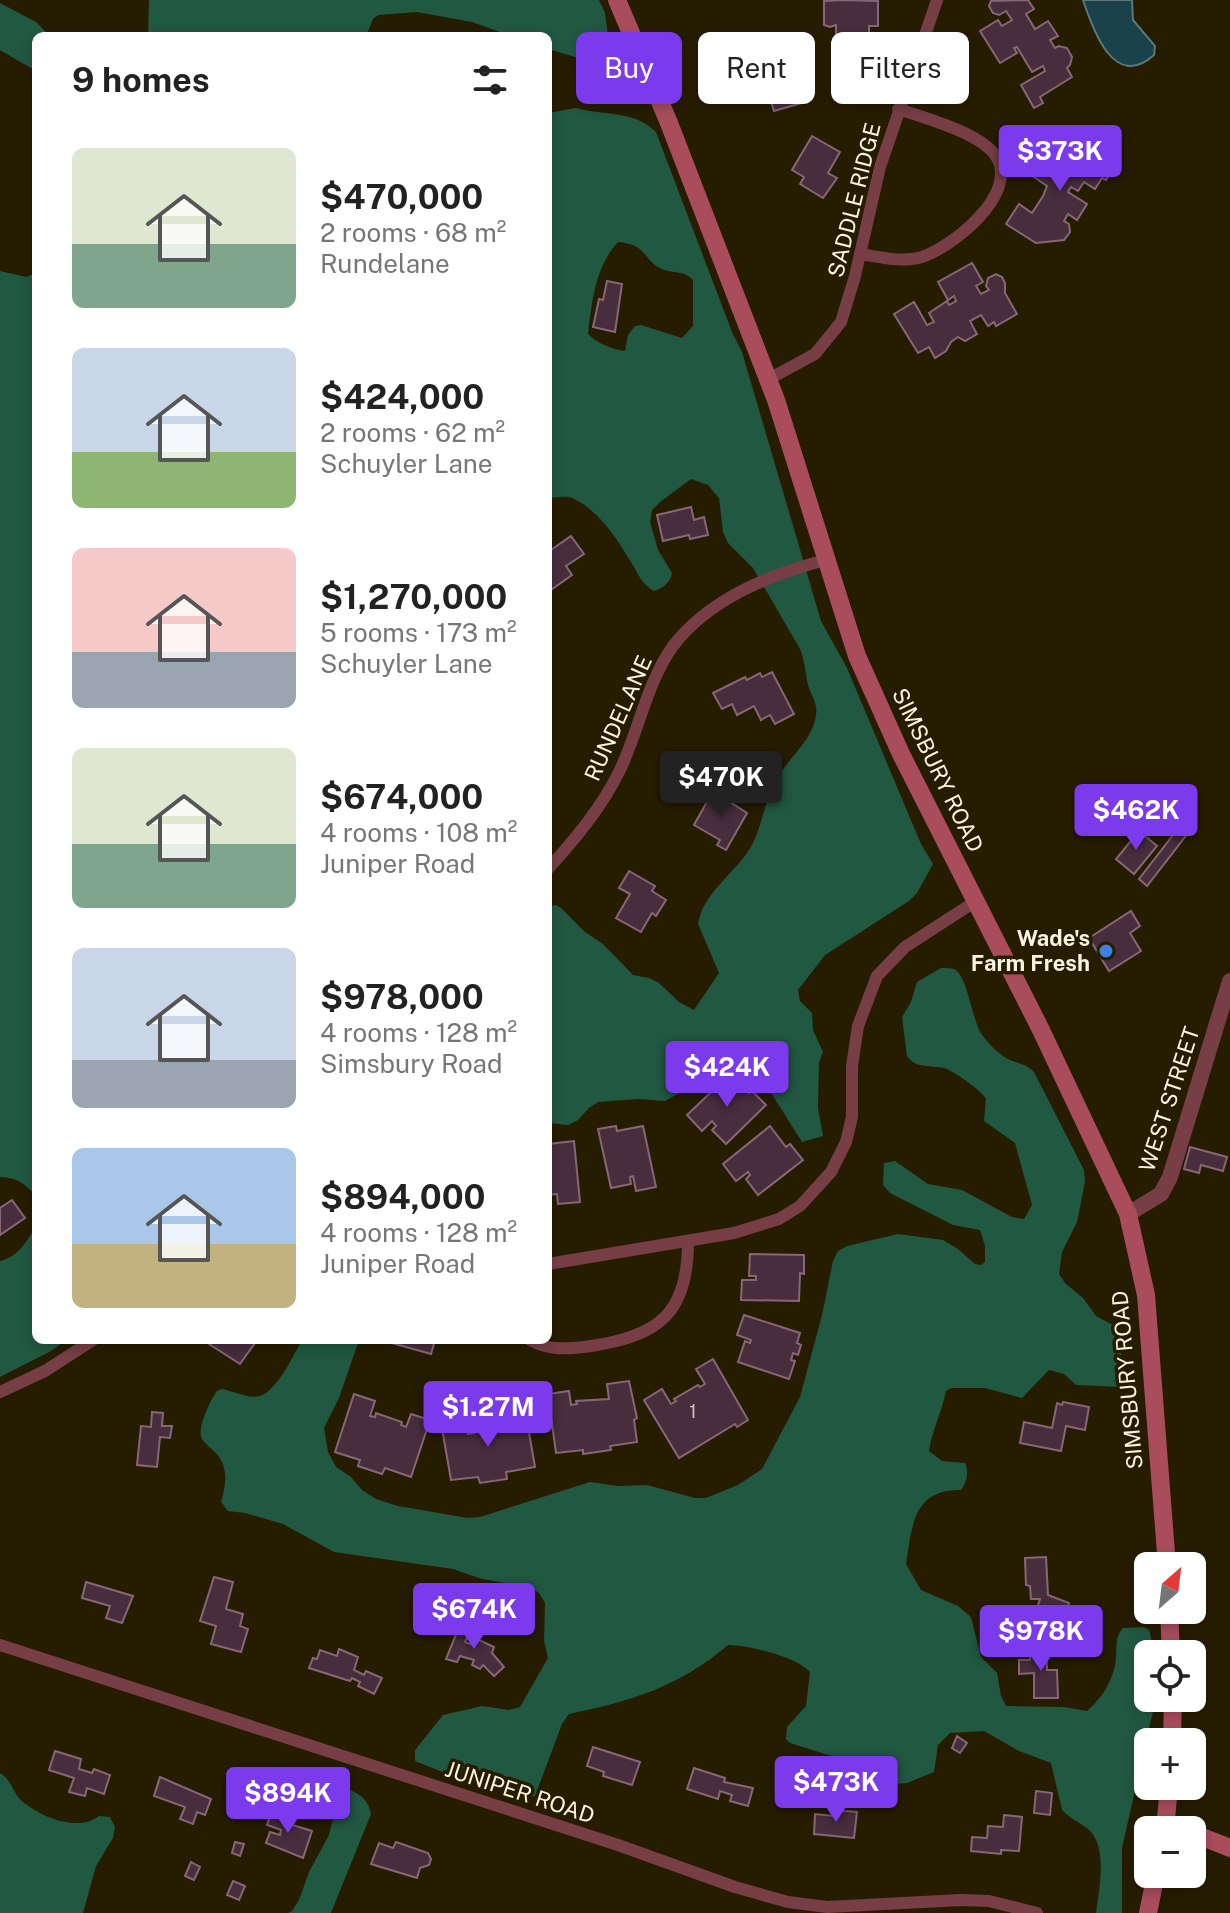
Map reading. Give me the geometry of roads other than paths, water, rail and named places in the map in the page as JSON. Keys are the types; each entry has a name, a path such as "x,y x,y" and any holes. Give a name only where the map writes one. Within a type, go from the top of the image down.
{"main road":[{"name":"SIMSBURY ROAD","path":"617,0 663,108 769,379 863,670 901,754 1053,1055 1128,1214 1146,1295 1166,1552"},
{"path":"1206,1839 1230,1848"},
{"path":"1148,1913 1153,1888"}],"street":[{"name":"SADDLE RIDGE","path":"769,379 808,359 826,343 846,312 880,167 937,0"},
{"path":"860,254 904,260 931,253 953,240 980,216 998,185 1000,164 989,149 943,124 898,109"},
{"name":"RUNDELANE","path":"552,864 598,809 624,760 659,671 672,648 687,631 724,600 755,584 825,560"},
{"path":"552,1263 734,1233 779,1219 800,1206 840,1157 850,1129 852,1066 858,1026 877,976 905,947 976,901"},
{"name":"WEST STREET","path":"1128,1214 1161,1194 1170,1177 1230,981"},
{"path":"539,1344 546,1347 585,1347 629,1338 651,1328 672,1310 682,1290 688,1269 688,1242"},
{"path":"0,1392 45,1371 87,1344"},
{"name":"JUNIPER ROAD","path":"0,1645 788,1902 827,1907 989,1901 1037,1913"}],"water":[{"path":"1083,0 1132,0 1133,20 1155,46 1154,55 1140,64 1127,66 1117,61 1099,40"}],"place":[{"name":"Wade's Farm Fresh","path":"1106,951"}]}
